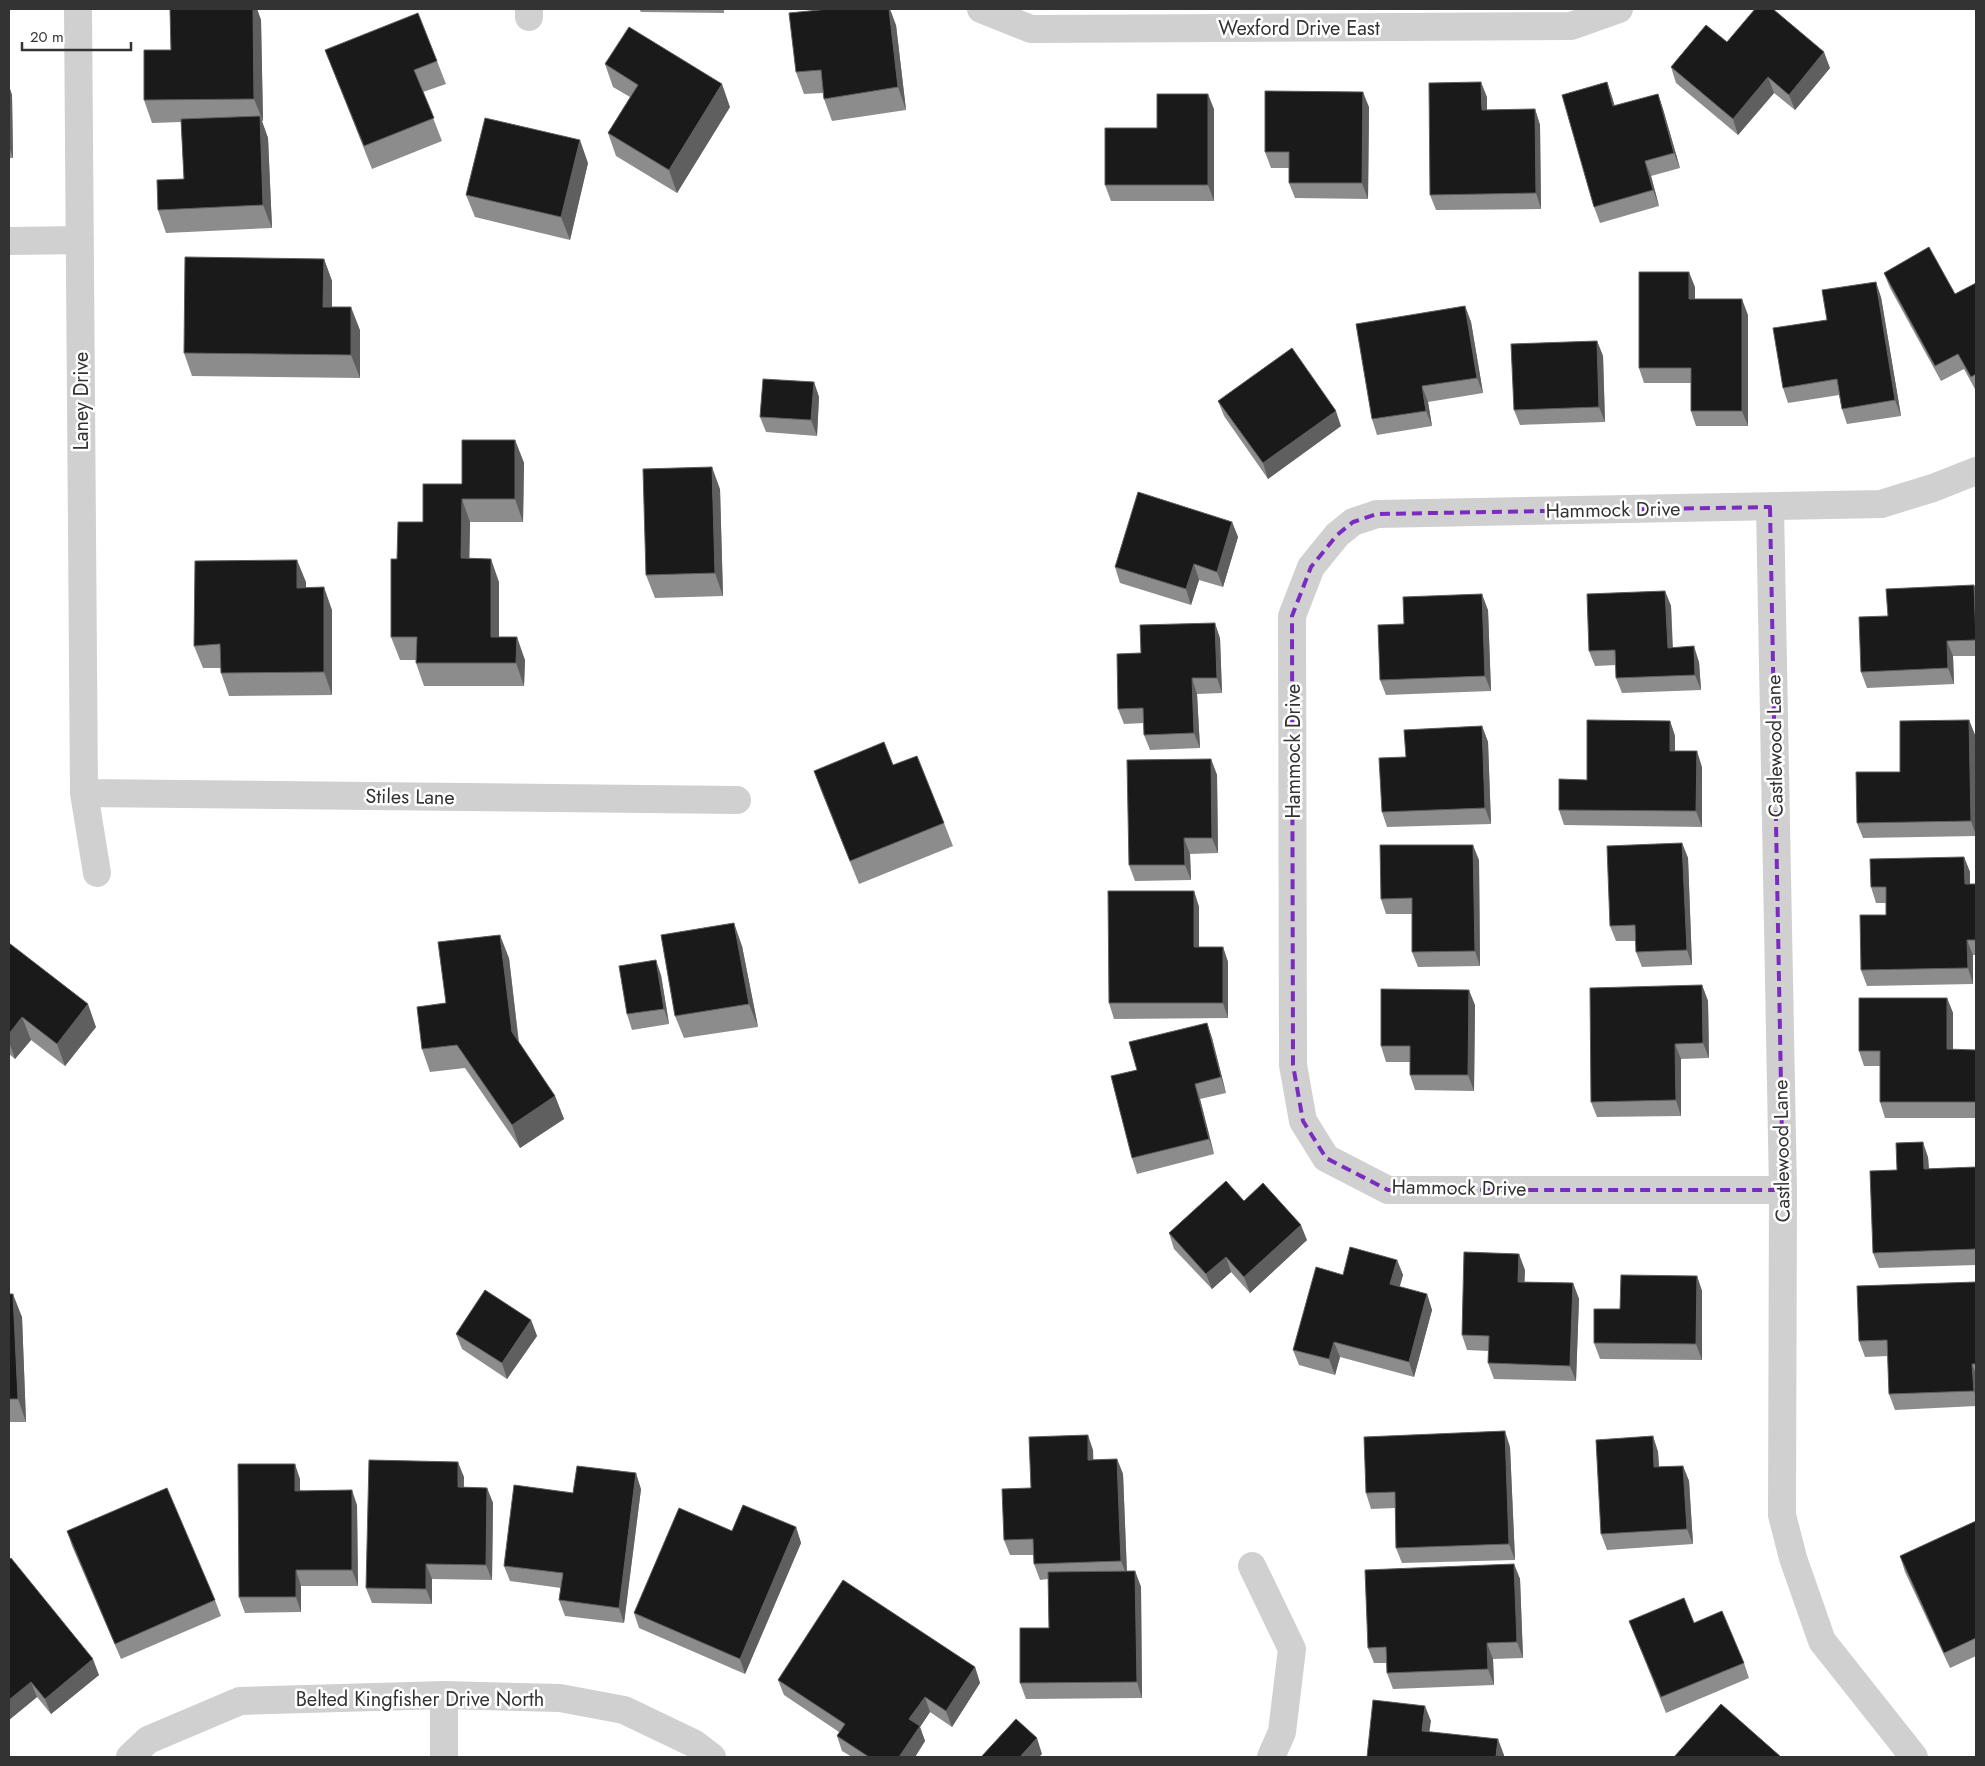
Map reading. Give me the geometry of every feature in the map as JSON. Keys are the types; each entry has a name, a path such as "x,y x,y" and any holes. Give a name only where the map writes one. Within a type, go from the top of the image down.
{"street":[{"name":"Laney Drive","path":"78,9 84,793 97,873"},
{"name":"Wexford Drive East","path":"981,9 1031,29 1040,29 1571,26 1619,9"},
{"path":"9,241 80,240"},
{"name":"Hammock Drive","path":"1783,1190 1388,1190 1326,1158 1303,1121 1293,1065 1292,616 1311,567 1337,535 1353,522 1377,514 1881,504 1933,488 1976,471"},
{"name":"Castlewood Lane","path":"1770,506 1783,1190 1782,1515 1793,1558 1822,1641 1914,1757"},
{"name":"Stiles Lane","path":"84,793 737,800"},
{"path":"1252,1566 1292,1649 1282,1732 1272,1757"},
{"path":"444,1695 444,1757"},
{"name":"Belted Kingfisher Drive North","path":"130,1757 148,1740 240,1701 444,1695 560,1698 624,1710 694,1744 712,1757"}],"highlighted area":[{"path":"1770,507 1783,1190 1388,1190 1326,1158 1303,1121 1293,1065 1292,616 1311,567 1337,535 1353,522 1377,514"}],"building":[{"path":"170,9 253,9 254,99 144,100 144,50 171,50"},
{"path":"829,9 889,9 898,87 824,99 821,70 796,72 789,13"},
{"path":"1755,9 1773,9 1824,52 1789,95 1768,77 1733,119 1671,67 1706,25 1727,42"},
{"path":"418,13 437,61 414,70 434,118 364,146 325,50"},
{"path":"629,27 722,84 669,170 608,133 638,85 605,64"},
{"path":"1481,82 1482,110 1535,109 1536,193 1430,195 1429,83"},
{"path":"1607,82 1613,106 1658,94 1674,153 1645,161 1653,190 1594,207 1562,95"},
{"path":"1265,91 1363,92 1362,183 1289,183 1289,152 1265,152"},
{"path":"1157,94 1208,94 1208,185 1105,185 1105,128 1157,128"},
{"path":"260,116 263,205 158,210 157,180 184,179 181,119"},
{"path":"485,118 580,140 561,217 466,195"},
{"path":"1929,247 1955,294 1976,283 1976,374 1971,377 1958,354 1935,366 1884,273"},
{"path":"185,257 324,259 323,307 351,307 351,355 184,353"},
{"path":"1639,272 1689,272 1689,299 1742,299 1742,411 1691,411 1691,368 1639,368"},
{"path":"1876,282 1895,400 1842,409 1837,379 1783,388 1773,328 1827,320 1822,290"},
{"path":"1465,306 1477,378 1422,386 1426,411 1372,419 1356,324"},
{"path":"1597,341 1599,407 1514,410 1511,344"},
{"path":"1292,348 1336,411 1263,463 1218,401"},
{"path":"763,379 814,382 811,420 760,417"},
{"path":"462,440 515,440 515,499 462,499 461,558 491,559 491,637 517,637 516,663 416,663 417,637 391,637 391,559 397,559 398,522 423,522 423,484 462,484"},
{"path":"712,467 715,573 646,575 643,469"},
{"path":"1138,492 1232,522 1217,572 1194,564 1186,589 1115,567"},
{"path":"297,560 297,588 324,587 324,672 221,673 220,644 194,646 195,561"},
{"path":"1974,585 1976,640 1947,641 1948,668 1861,672 1859,617 1888,616 1886,589"},
{"path":"1665,591 1668,648 1694,646 1695,675 1616,678 1615,650 1589,651 1587,594"},
{"path":"1482,594 1485,676 1380,680 1378,625 1404,624 1403,597"},
{"path":"1215,623 1217,678 1192,678 1194,733 1144,735 1143,708 1118,709 1117,654 1141,653 1140,625"},
{"path":"1587,720 1670,721 1670,751 1697,751 1696,811 1559,810 1559,779 1587,780"},
{"path":"1969,720 1971,821 1857,823 1856,772 1900,772 1900,721"},
{"path":"1482,726 1485,808 1382,812 1379,758 1406,757 1404,730"},
{"path":"884,742 893,765 917,756 944,823 850,861 814,771"},
{"path":"1211,759 1212,838 1184,838 1185,865 1129,865 1127,760"},
{"path":"1682,843 1687,950 1636,952 1635,925 1610,926 1607,846"},
{"path":"1380,845 1473,845 1475,951 1412,952 1412,898 1381,899"},
{"path":"1964,857 1965,884 1976,884 1976,940 1967,940 1968,968 1861,970 1860,915 1886,915 1886,887 1871,887 1870,859"},
{"path":"1108,891 1194,891 1194,947 1223,947 1223,1003 1109,1003"},
{"path":"734,923 749,1004 675,1016 661,935"},
{"path":"500,935 512,1032 555,1096 512,1125 457,1045 422,1049 417,1007 446,1003 438,942"},
{"path":"9,943 88,1004 57,1044 22,1017 9,1034"},
{"path":"656,960 664,1009 627,1014 619,966"},
{"path":"1702,985 1703,1043 1675,1044 1676,1100 1591,1102 1590,988"},
{"path":"1381,989 1469,990 1468,1075 1410,1075 1410,1046 1381,1046"},
{"path":"1859,998 1947,998 1947,1049 1976,1050 1976,1102 1880,1102 1880,1051 1859,1051"},
{"path":"1207,1023 1221,1077 1195,1084 1209,1139 1132,1158 1111,1076 1137,1070 1129,1042"},
{"path":"1923,1142 1924,1169 1976,1167 1976,1249 1873,1253 1870,1171 1897,1170 1896,1143"},
{"path":"1226,1181 1244,1201 1263,1183 1301,1225 1244,1277 1226,1257 1206,1274 1169,1233"},
{"path":"1350,1247 1397,1260 1390,1284 1427,1294 1409,1362 1334,1342 1329,1359 1293,1350 1316,1267 1343,1275"},
{"path":"1464,1252 1519,1254 1518,1282 1573,1283 1570,1366 1488,1363 1489,1336 1462,1335"},
{"path":"1621,1275 1697,1276 1696,1344 1594,1343 1594,1309 1620,1309"},
{"path":"1976,1282 1976,1364 1972,1364 1974,1391 1889,1394 1887,1340 1859,1341 1857,1286"},
{"path":"485,1290 531,1320 502,1363 456,1334"},
{"path":"9,1294 13,1294 18,1399 9,1399"},
{"path":"1505,1431 1509,1544 1396,1548 1395,1492 1366,1493 1364,1437"},
{"path":"1088,1435 1088,1460 1117,1459 1121,1561 1034,1564 1033,1539 1004,1540 1002,1489 1031,1488 1029,1437"},
{"path":"1653,1436 1654,1467 1683,1466 1687,1529 1601,1534 1596,1440"},
{"path":"369,1460 458,1462 458,1487 487,1488 486,1565 426,1564 426,1589 366,1588"},
{"path":"238,1464 295,1464 295,1491 352,1490 352,1570 296,1570 296,1597 239,1597"},
{"path":"577,1466 636,1473 619,1608 559,1600 563,1573 504,1566 514,1485 573,1493"},
{"path":"167,1488 215,1600 115,1644 67,1531"},
{"path":"743,1505 796,1527 740,1659 634,1613 679,1508 732,1531"},
{"path":"1976,1521 1976,1638 1944,1653 1900,1556"},
{"path":"11,1558 93,1659 45,1699 31,1682 9,1700 9,1560"},
{"path":"1514,1564 1517,1642 1487,1643 1488,1669 1387,1673 1386,1647 1368,1648 1365,1570"},
{"path":"1135,1571 1137,1682 1020,1683 1020,1628 1049,1628 1048,1572"},
{"path":"843,1580 975,1667 946,1711 925,1697 909,1719 920,1726 899,1757 869,1757 837,1736 845,1724 778,1680"},
{"path":"1684,1598 1694,1623 1722,1611 1744,1663 1661,1697 1629,1621"},
{"path":"1373,1700 1425,1706 1422,1731 1498,1739 1496,1757 1367,1757"},
{"path":"1721,1704 1781,1757 1674,1757"},
{"path":"1016,1719 1037,1738 1020,1757 981,1757"}]}
